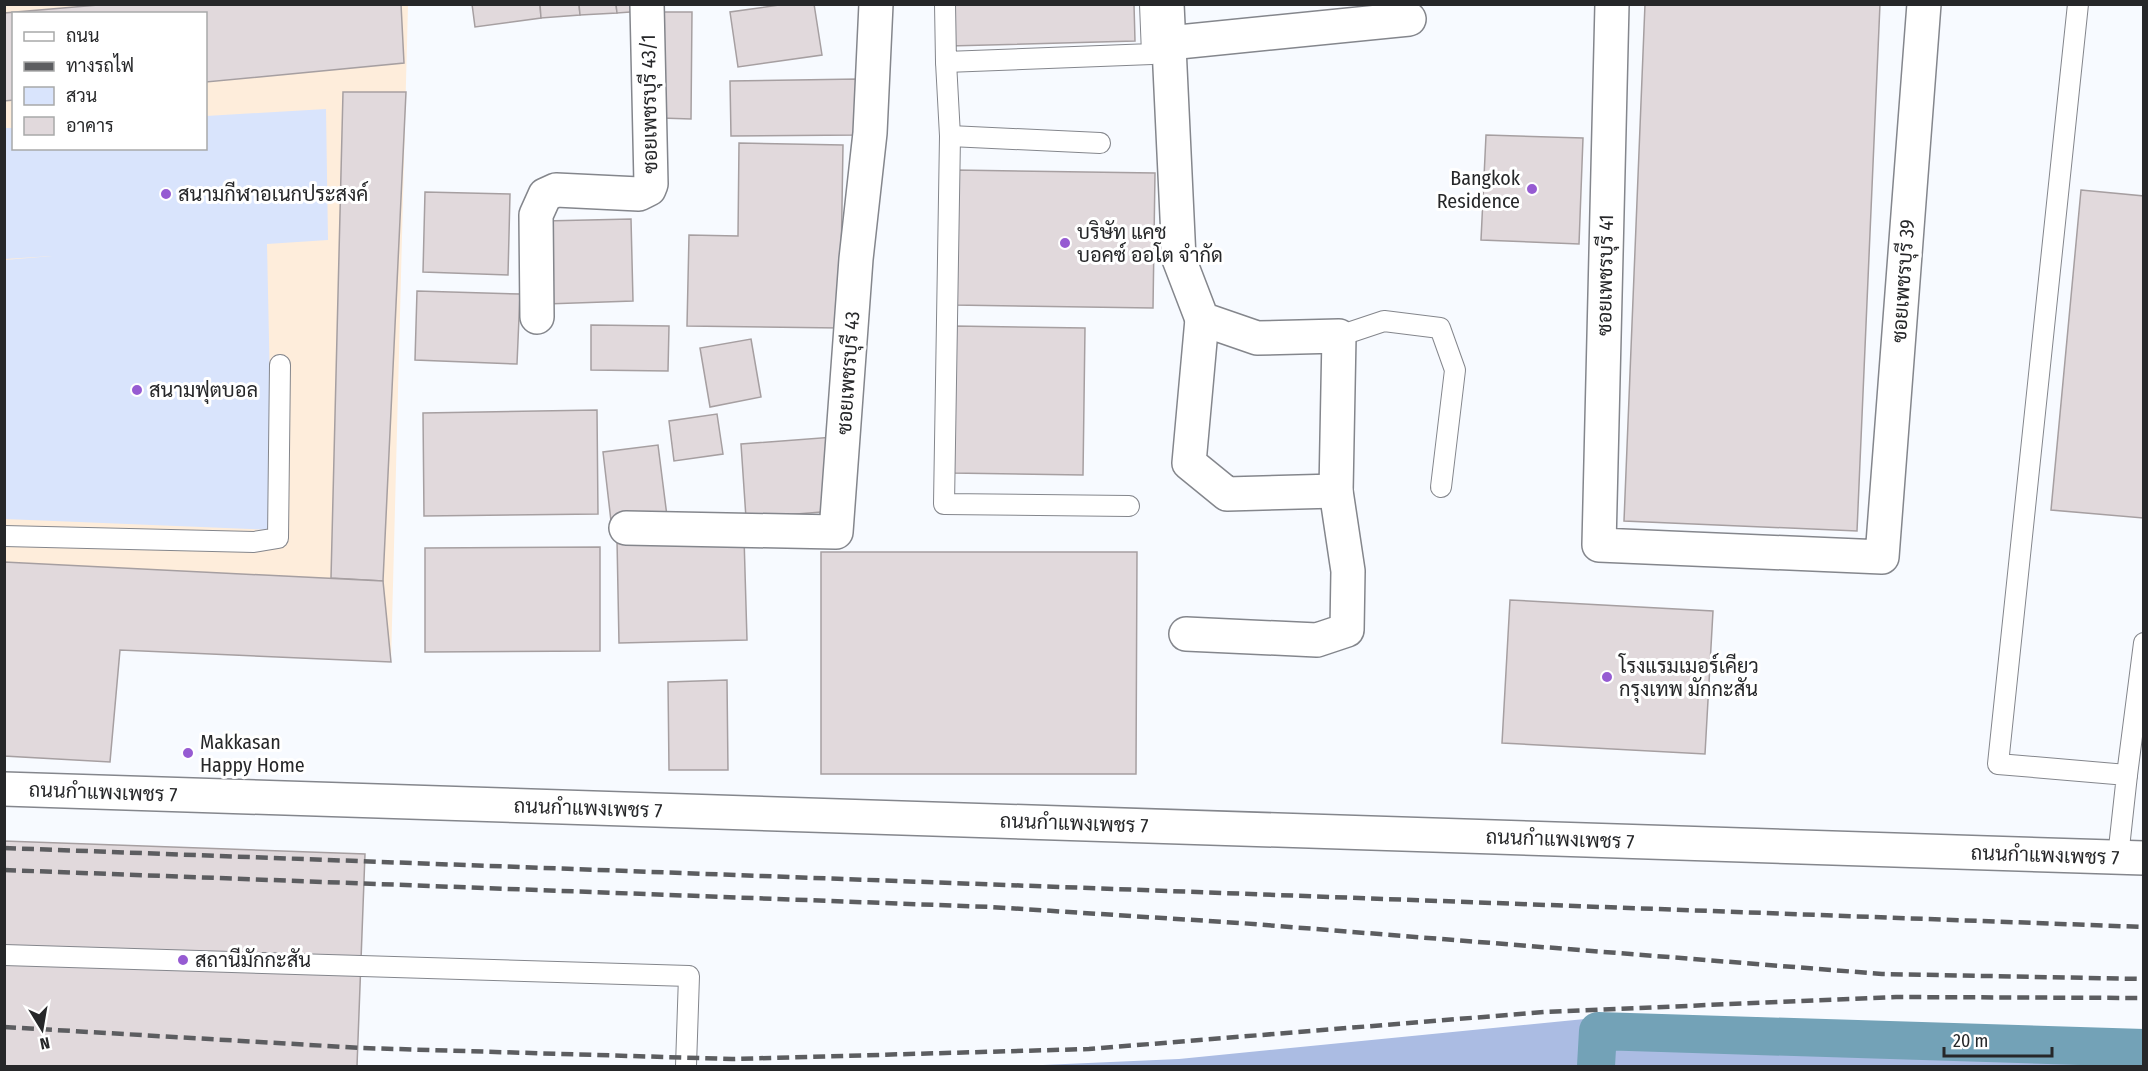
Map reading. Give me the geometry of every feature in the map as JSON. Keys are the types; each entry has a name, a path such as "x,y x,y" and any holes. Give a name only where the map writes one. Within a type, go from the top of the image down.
{"street":[{"name":"ซอยเพชรบุรี 43/1","path":"537,317 536,215 545,195 556,190 639,194 649,189 651,184 647,4"},
{"name":"ซอยเพชรบุรี 43","path":"626,528 836,532 856,258 870,134 876,4"},
{"path":"1167,4 1179,259 1202,319 1189,463 1227,494 1335,491"},
{"name":"ซอยเพชรบุรี 41","path":"1612,4 1599,545 1882,557"},
{"name":"ซอยเพชรบุรี 39","path":"1882,557 1924,4"},
{"path":"1169,43 1409,19"},
{"path":"1186,634 1317,640 1347,630 1348,571 1335,491 1339,336 1257,338 1202,319"},
{"name":"ถนนกำแพงเพชร 7","path":"4,789 2131,857"}],"lane":[{"path":"945,4 950,136 944,504 1129,506"},
{"path":"946,62 1152,54 1150,4"},
{"path":"2078,4 1998,764 2127,776"},
{"path":"950,136 1100,143"},
{"path":"1339,336 1384,321 1440,328 1455,370 1441,487"},
{"path":"4,536 255,542 278,538 280,365"},
{"path":"2131,857 2127,776 2144,643"},
{"path":"4,955 689,976 686,1066"}],"shaded area":[{"path":"5,5 408,5 391,662 120,650 110,762 5,756"},
{"path":"1605,1017 2143,1032 2143,1066 1020,1066 1179,1059"}],"green space":[{"name":"สนามฟุตบอล","path":"326,109 328,240 267,244 273,530 5,519 5,260 52,256 5,259 5,128 12,128 12,150 207,150 207,116"}],"building":[{"path":"110,4 401,4 404,63 207,82 207,12 16,12"},
{"path":"472,4 540,4 541,18 475,27"},
{"path":"540,4 579,4 580,15 541,18"},
{"path":"579,4 616,4 617,13 580,15"},
{"path":"616,4 644,4 644,11 617,13"},
{"path":"786,4 814,4 822,55 738,67 730,12"},
{"path":"948,4 1134,4 1135,41 949,46"},
{"path":"1645,4 1880,4 1857,531 1624,521"},
{"path":"12,12 12,100 4,101 4,13"},
{"path":"662,12 692,12 691,119 661,118"},
{"path":"858,79 858,135 731,136 730,81"},
{"path":"343,92 406,92 383,581 331,578"},
{"name":"Bangkok Residence","path":"1486,135 1583,138 1579,244 1481,240"},
{"path":"739,143 843,145 840,328 687,326 689,235 738,236"},
{"path":"955,170 1155,173 1153,308 953,305"},
{"path":"2081,190 2144,196 2143,518 2051,510"},
{"path":"425,192 510,194 508,275 423,272"},
{"path":"631,219 633,301 546,304 544,221"},
{"path":"417,291 520,294 517,364 415,360"},
{"path":"591,325 669,326 668,371 591,370"},
{"path":"954,326 1085,328 1083,475 951,473"},
{"path":"751,339 761,397 710,407 700,348"},
{"path":"597,410 598,514 424,516 423,413"},
{"path":"717,414 723,454 674,461 669,421"},
{"path":"834,437 834,511 746,518 741,444"},
{"path":"658,445 668,524 611,521 603,452"},
{"path":"744,537 747,640 619,643 617,540"},
{"path":"600,547 600,651 425,652 425,548"},
{"path":"821,552 1137,552 1136,774 821,774"},
{"path":"4,562 383,581 391,662 120,650 110,762 4,756"},
{"name":"โรงแรมเมอร์เคียว กรุงเทพ มักกะสัน","path":"1510,600 1713,611 1705,754 1502,743"},
{"path":"727,680 728,770 669,770 668,682"},
{"name":"สถานีมักกะสัน","path":"4,841 365,854 357,1066 4,1066"}],"waterway":[{"path":"1596,1066 1598,1031 2144,1048"}],"railway":[{"path":"4,848 2144,927"},
{"path":"4,870 991,907 1240,923 1882,974 2144,979"},
{"path":"4,1027 362,1048 732,1059 1089,1049 1544,1012 1896,997 2144,998"}],"place":[{"name":"Bangkok Residence","path":"1532,189"},
{"name":"สนามกีฬาอเนกประสงค์","path":"166,194"},
{"name":"บริษัท แคช บอคซ์ ออโต จำกัด","path":"1065,243"},
{"name":"สนามฟุตบอล","path":"137,390"},
{"name":"โรงแรมเมอร์เคียว กรุงเทพ มักกะสัน","path":"1607,677"},
{"name":"Makkasan Happy Home","path":"188,753"},
{"name":"สถานีมักกะสัน","path":"183,960"}]}
